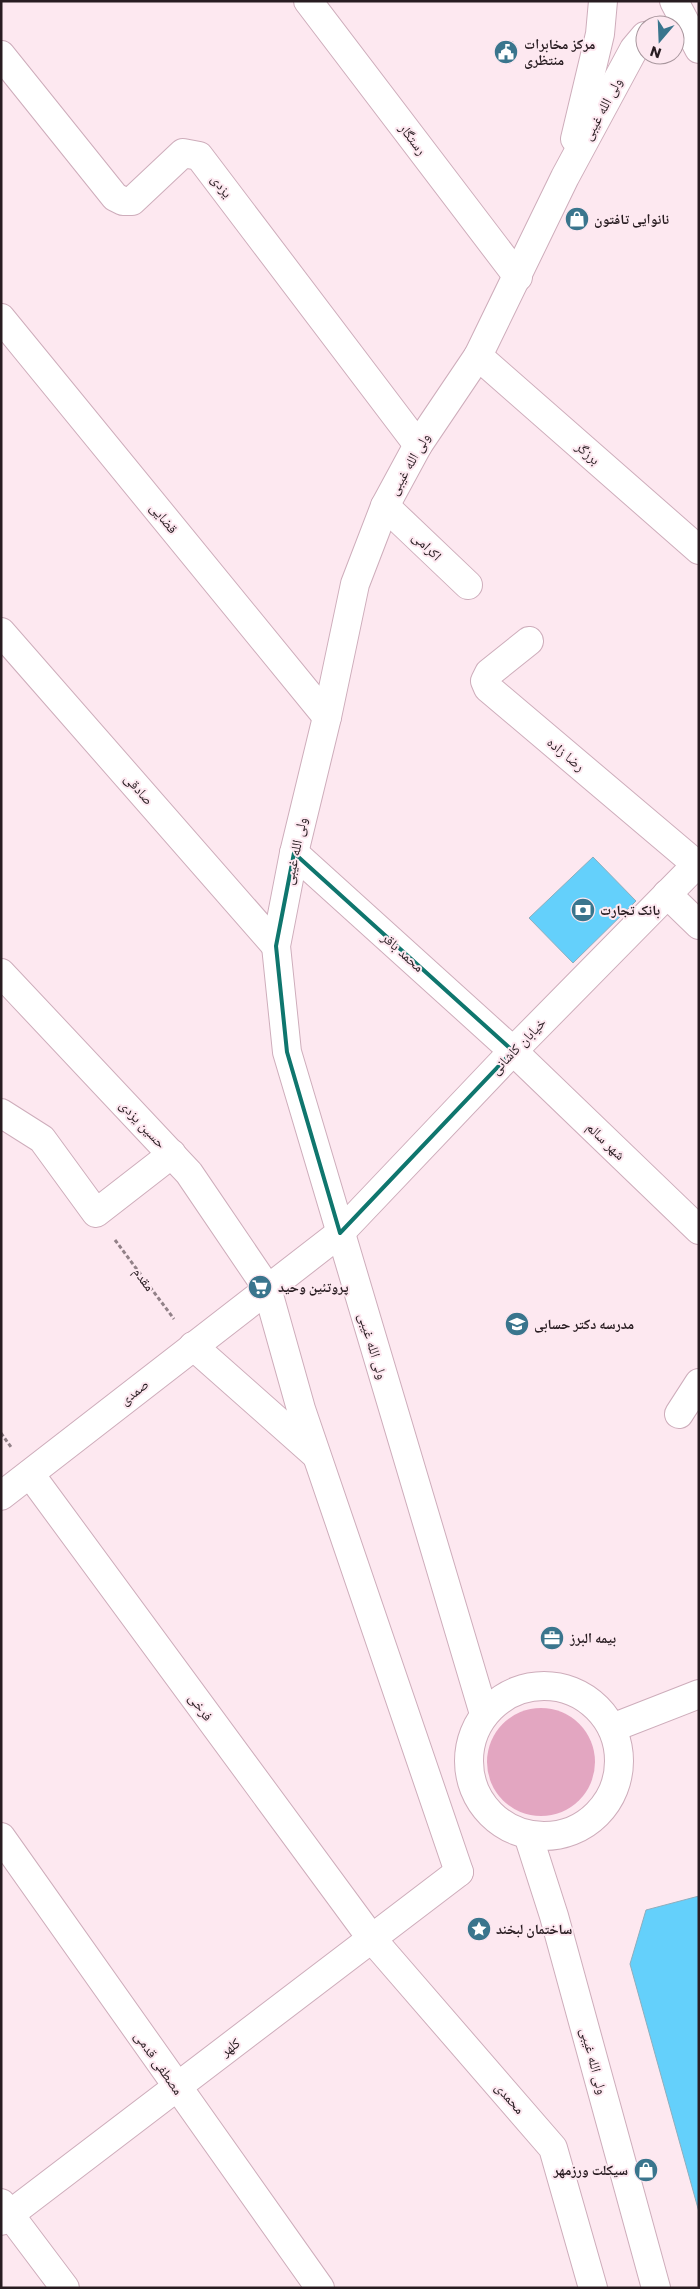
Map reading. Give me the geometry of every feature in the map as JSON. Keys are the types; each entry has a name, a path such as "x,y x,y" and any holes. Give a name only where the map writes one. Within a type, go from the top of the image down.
{"street":[{"name":"رستگار","path":"308,1 518,277"},
{"path":"565,177 600,34 603,1"},
{"path":"678,13 699,49"},
{"name":"ولی الله غیبی","path":"484,1714 287,1052 276,946 294,853 327,717 355,584 386,506 418,445 478,356 565,177 635,48"},
{"name":"یزدی","path":"1,55 115,197 123,201 132,201 184,153 200,156 418,445"},
{"name":"قضایی","path":"1,318 327,717"},
{"name":"برزگر","path":"478,356 699,550"},
{"name":"اکرامی","path":"386,506 468,585"},
{"name":"صادقی","path":"1,632 276,946"},
{"name":"رضا زاده","path":"528,641 489,672 485,681 488,688 698,863"},
{"name":"محمد باقر","path":"294,853 513,1051"},
{"name":"خیابان کاشانی","path":"267,1288 340,1233 513,1051 698,863"},
{"path":"668,894 699,925"},
{"name":"حسین یزدی","path":"1,973 189,1172 267,1288 301,1409 460,1872"},
{"name":"شهر سالم","path":"513,1051 697,1225"},
{"path":"1,1113 42,1138 96,1213 172,1154"},
{"name":"صمدی","path":"1,1496 267,1288"},
{"path":"193,1346 317,1456"},
{"path":"679,1414 699,1383"},
{"name":"فرخی","path":"30,1474 372,1939"},
{"path":"552,1685 576,1692 597,1707 612,1728 619,1751 618,1775 610,1798 595,1816 575,1830 552,1836 528,1835 506,1826 486,1809 473,1788 468,1762 472,1737 484,1714 502,1697 526,1687 552,1685"},
{"path":"612,1728 699,1694"},
{"name":"ولی الله غیبی","path":"528,1835 554,1916 656,2288"},
{"name":"مصطفی قدمی","path":"1,1837 176,2088 320,2288"},
{"name":"کلهر","path":"4,2213 176,2088 460,1872"},
{"name":"محمدی","path":"372,1939 554,2148 593,2288"},
{"path":"4,2213 65,2288"}],"path":[{"name":"مقدم","path":"96,1213 193,1346"}],"highlighted area":[{"path":"294,853 513,1051 340,1233 287,1052 276,946"}],"shaded area":[{"path":"541,1708 562,1712 579,1724 591,1741 595,1762 591,1783 579,1800 562,1812 541,1816 520,1812 503,1800 491,1783 487,1762 491,1741 503,1724 520,1712"}],"building":[{"name":"بانک تجارت","path":"593,857 636,901 573,963 529,918"},
{"path":"699,1896 699,2212 630,1964 646,1910"}],"place":[{"name":"مرکز مخابرات منتظری","path":"506,52"},
{"name":"نانوایی تافتون","path":"577,219"},
{"name":"بانک تجارت","path":"583,910"},
{"name":"پروتئین وحید","path":"260,1287"},
{"name":"مدرسه دکتر حسابی","path":"517,1324"},
{"name":"بیمه البرز","path":"552,1638"},
{"name":"ساختمان لبخند","path":"479,1929"},
{"name":"سیکلت ورزمهر","path":"646,2170"}]}
